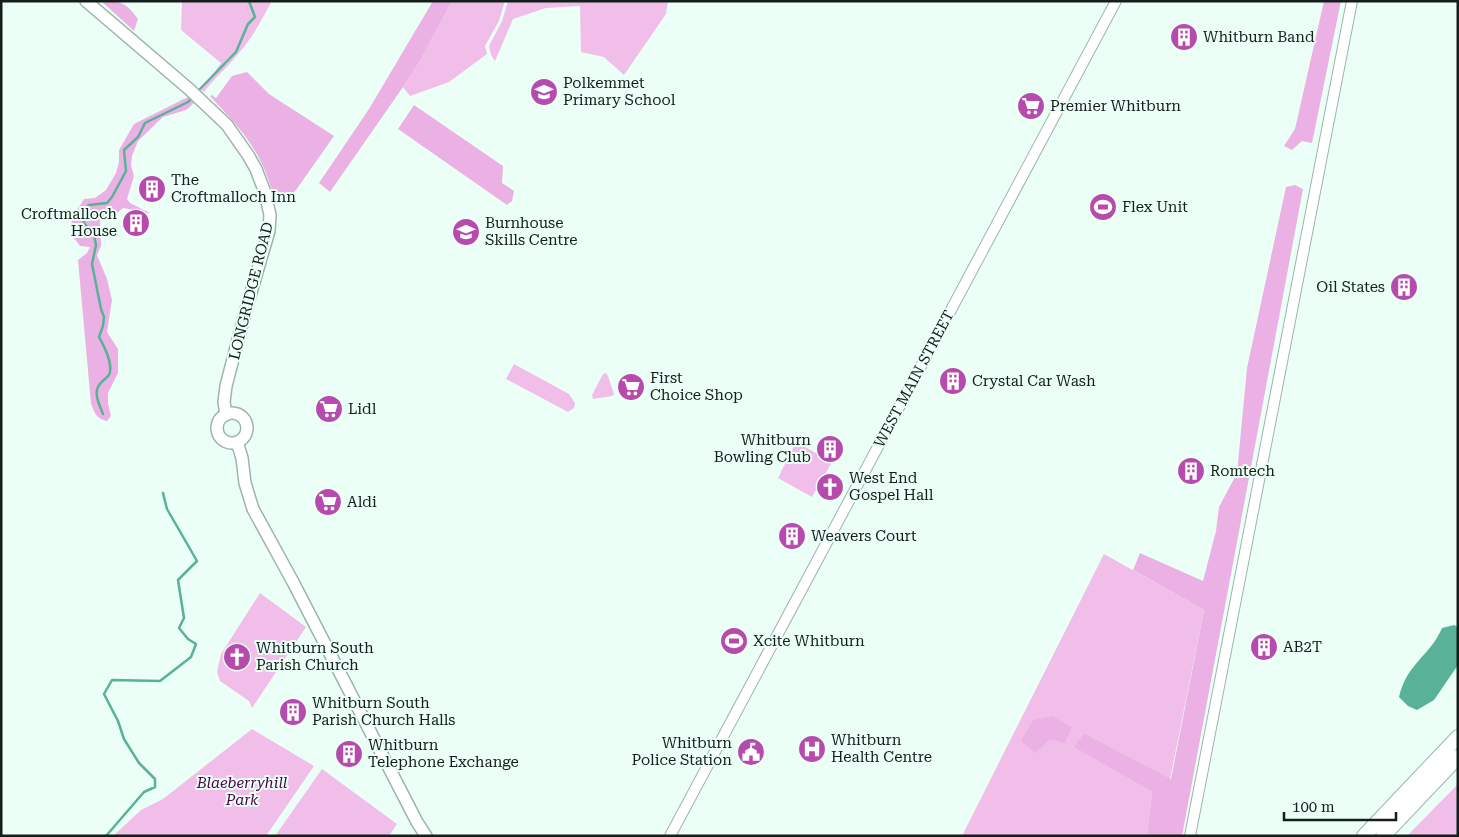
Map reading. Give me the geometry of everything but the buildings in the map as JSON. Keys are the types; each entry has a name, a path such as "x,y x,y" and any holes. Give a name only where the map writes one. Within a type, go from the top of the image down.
{"highway":[{"path":"1364,836 1458,736"},
{"path":"1385,836 1458,757"},
{"path":"1385,836 1458,764"}],"main road":[{"name":"LONGRIDGE ROAD","path":"86,1 190,90 227,125 256,169 265,193 270,215 269,231 226,386 224,402 226,415"},
{"name":"WEST MAIN STREET","path":"670,836 1116,1"},
{"path":"1190,836 1352,1"},
{"path":"235,414 246,423 246,432 242,440 233,443 224,441 218,434 219,421 226,415 235,414"},
{"path":"237,442 242,458 245,483 253,510 288,571 417,822 426,836"}],"green space":[{"path":"182,1 272,1 248,42 204,92 201,90 221,63 181,30"},
{"path":"452,1 505,1 499,21 485,46 487,54 449,82 410,96 403,87 420,61"},
{"path":"508,1 668,1 666,14 624,75 604,57 581,52 580,6 546,8 513,19 495,61 489,46 502,21"},
{"path":"514,364 569,394 575,403 574,408 568,412 506,379"},
{"path":"606,373 614,394 593,399 592,395 603,374"},
{"path":"796,442 832,462 812,497 778,478"},
{"path":"1104,554 1204,610 1170,779 1084,733 1075,747 1152,792 1147,836 962,836"},
{"path":"260,593 306,627 252,708 249,701 220,681 217,672 221,654"},
{"name":"Blaeberryhill Park","path":"252,729 314,766 266,836 113,836 141,810 163,799"},
{"path":"322,769 397,824 389,836 275,836"},
{"path":"1458,784 1458,836 1407,836"}],"shaded area":[{"path":"101,1 118,2 130,9 138,19 134,31"},
{"path":"433,1 452,1 420,61 330,192 319,183 369,109"},
{"path":"1324,1 1341,1 1312,143 1302,141 1292,150 1284,146 1295,129"},
{"path":"247,72 269,94 334,136 296,190 289,198 281,201 273,195 262,165 249,141 210,96 212,95 216,98 232,76"},
{"path":"188,97 194,103 186,110 163,117 138,141 132,156 131,165 134,176 127,199 130,203 150,213 123,208 116,214 100,220 101,246 97,255 107,279 112,300 107,332 118,349 118,373 108,393 111,416 107,421 103,420 96,415 91,404 78,260 87,253 90,247 80,246 74,238 71,219 84,199 95,198 106,190 116,173 119,162 119,150 134,124"},
{"path":"414,105 503,166 502,183 514,191 512,201 507,205 398,129"},
{"path":"1295,185 1303,189 1182,836 1147,836 1152,792 1074,747 1084,733 1171,779 1204,610 1133,570 1140,553 1203,581 1216,531 1219,507 1237,473 1247,368 1286,187"},
{"path":"1454,625 1458,627 1458,665 1434,700 1417,710 1408,706 1399,697 1407,676 1432,646 1442,628"},
{"path":"1052,716 1072,727 1065,743 1050,739 1035,753 1021,741 1033,720"}],"waterway":[{"path":"197,92 236,52 248,24 255,17 249,1"},
{"path":"103,414 98,401 97,390 109,375 110,366 108,355 99,337 104,317 92,264 96,245 94,235 84,223 83,211 89,205 107,203 112,197 126,171 124,150 138,137 145,123 188,102 192,98"},
{"path":"106,836 144,792 155,787 155,779 139,763 124,739 118,721 104,694 112,680 160,681 191,657 196,644 188,639 179,628 184,618 178,580 197,561 167,509 163,493"}],"place":[{"name":"Whitburn Band","path":"1184,37"},
{"name":"Polkemmet Primary School","path":"544,92"},
{"name":"Premier Whitburn","path":"1031,106"},
{"name":"The Croftmalloch Inn","path":"152,189"},
{"name":"Flex Unit","path":"1103,207"},
{"name":"Croftmalloch House","path":"136,223"},
{"name":"Burnhouse Skills Centre","path":"466,232"},
{"name":"Oil States","path":"1404,287"},
{"name":"Crystal Car Wash","path":"953,381"},
{"name":"First Choice Shop","path":"631,387"},
{"name":"Lidl","path":"329,409"},
{"name":"Whitburn Bowling Club","path":"830,449"},
{"name":"Romtech","path":"1191,471"},
{"name":"West End Gospel Hall","path":"830,487"},
{"name":"Aldi","path":"328,502"},
{"name":"Weavers Court","path":"792,536"},
{"name":"Xcite Whitburn","path":"734,641"},
{"name":"AB2T","path":"1264,647"},
{"name":"Whitburn South Parish Church","path":"237,657"},
{"name":"Whitburn South Parish Church Halls","path":"293,712"},
{"name":"Whitburn Health Centre","path":"812,749"},
{"name":"Whitburn Police Station","path":"751,752"},
{"name":"Whitburn Telephone Exchange","path":"349,754"}]}
